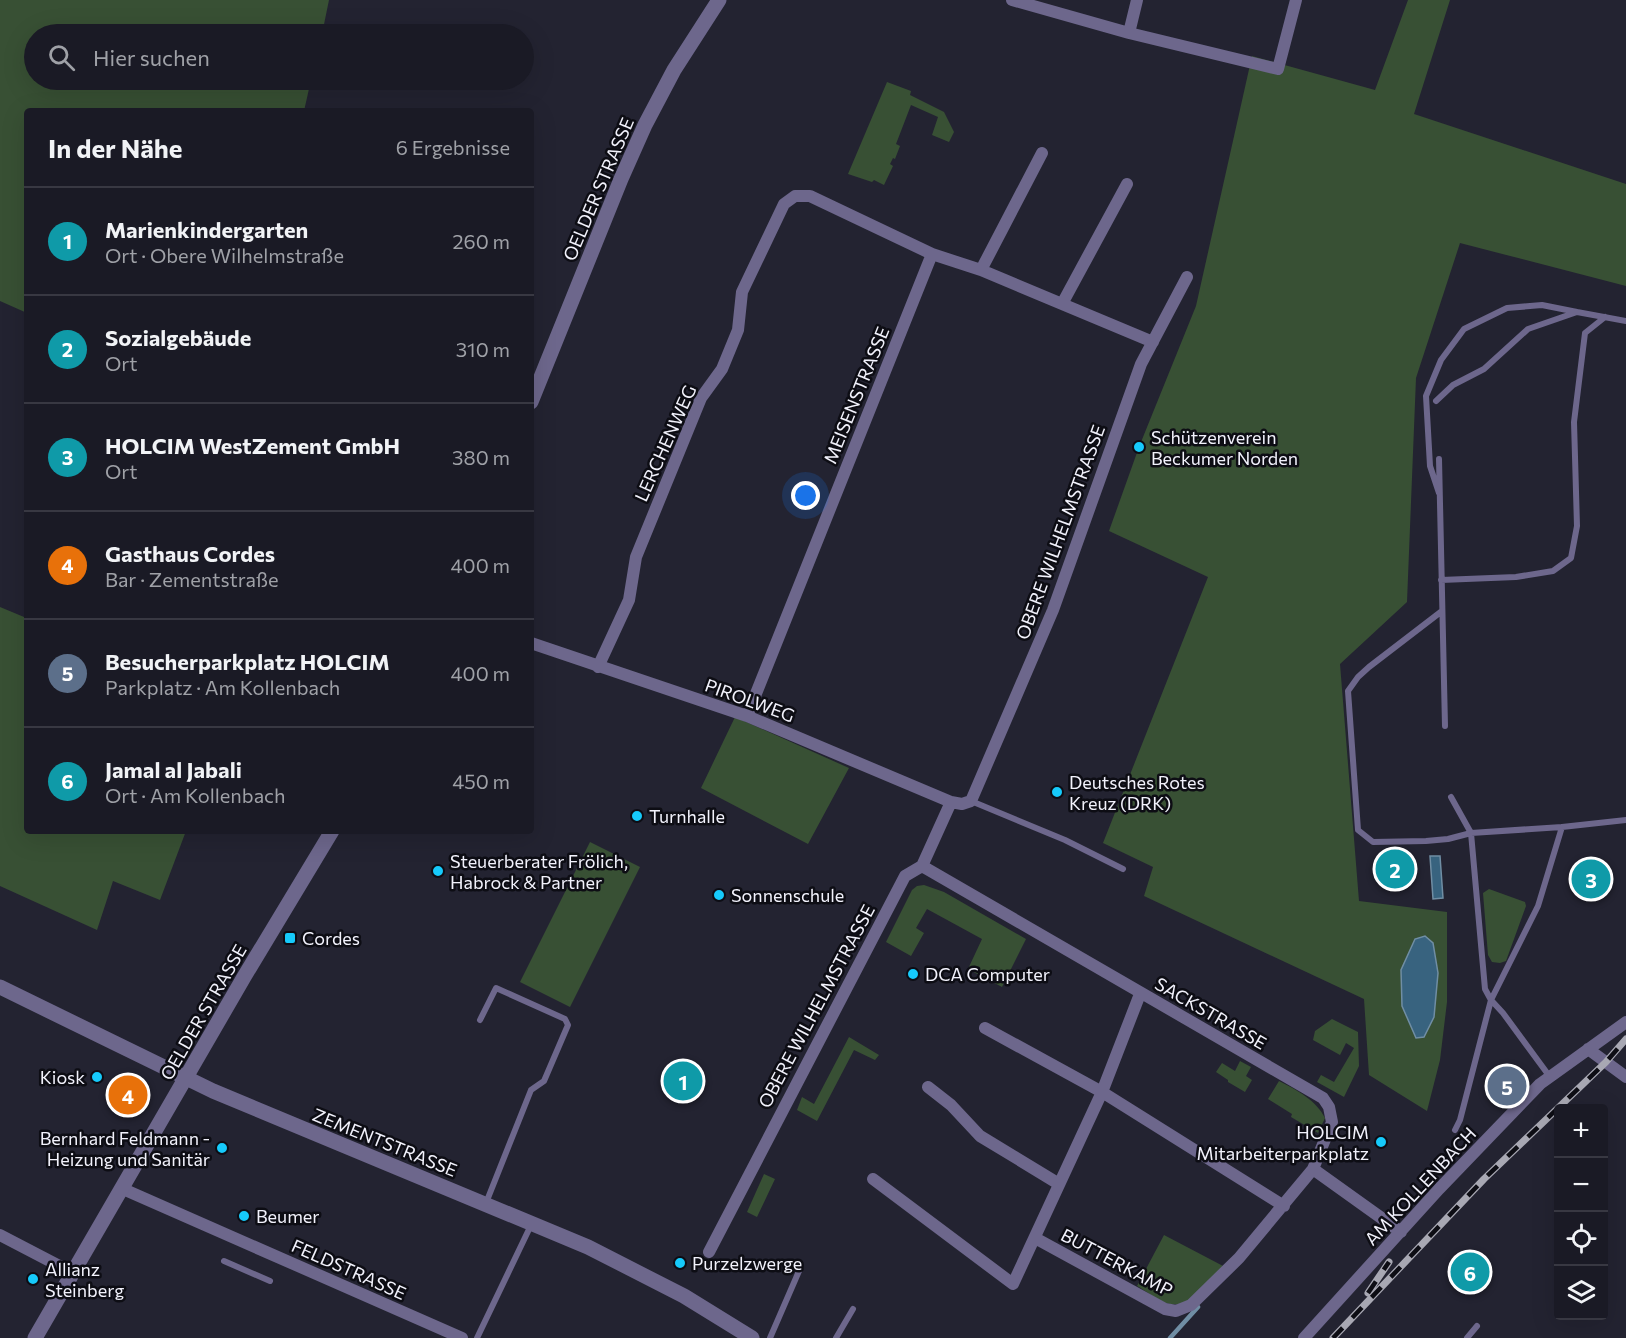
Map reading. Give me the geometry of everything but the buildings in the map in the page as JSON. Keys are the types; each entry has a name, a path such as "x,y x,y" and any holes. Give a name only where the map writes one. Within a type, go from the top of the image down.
{"street":[{"name":"OELDER STRASSE","path":"534,395 645,125 674,70 719,0"},
{"path":"1012,0 1129,33 1278,69 1296,0"},
{"path":"1129,33 1137,0"},
{"path":"981,270 1042,153"},
{"path":"1062,304 1127,184"},
{"name":"LERCHENWEG","path":"598,667 628,600 636,557 701,398 722,369 738,330 742,292 784,204 795,196 810,196 932,254 981,270 1153,342"},
{"name":"MEISENSTRASSE","path":"747,716 932,254"},
{"name":"OBERE WILHELMSTRASSE","path":"971,801 1053,610 1141,364 1187,277"},
{"name":"PIROLWEG","path":"534,644 747,716 951,802"},
{"path":"951,802 962,804 971,801"},
{"name":"OBERE WILHELMSTRASSE","path":"710,1252 905,876 922,866 951,802"},
{"name":"OELDER STRASSE","path":"35,1338 330,834"},
{"name":"SACKSTRASSE","path":"922,866 1323,1098 1329,1107 1332,1122 1314,1169"},
{"name":"ZEMENTSTRASSE","path":"0,987 187,1078 588,1247 684,1296 752,1338"},
{"name":"BUTTERKAMP","path":"873,1179 1013,1284 1102,1092 1140,994"},
{"name":"AM KOLLENBACH","path":"1304,1338 1540,1084 1626,1022"},
{"path":"984,1028 1102,1092 1284,1206"},
{"path":"1588,1049 1626,1077"},
{"path":"928,1087 951,1105 980,1136 1059,1184"},
{"path":"1314,1169 1401,1232"},
{"name":"BUTTERKAMP","path":"1035,1239 1165,1309 1176,1311 1191,1305 1239,1258 1314,1169"},
{"name":"FELDSTRASSE","path":"123,1189 462,1338"},
{"path":"0,1235 73,1273"}],"lane":[{"path":"1438,493 1430,466 1426,396 1441,360 1464,329 1506,309 1542,305 1626,321"},
{"path":"1436,401 1453,385 1484,369 1528,329 1577,312"},
{"path":"1441,580 1516,577 1553,571 1570,558 1577,526 1574,422 1585,333 1605,317"},
{"path":"1439,459 1438,493 1446,726"},
{"path":"1442,611 1369,667 1348,691 1358,830 1373,843 1426,842 1471,833 1626,820"},
{"path":"1451,797 1471,833 1485,989 1550,1077"},
{"path":"971,801 1065,840 1123,869"},
{"path":"1455,1130 1459,1125 1491,1000 1538,906 1562,827"},
{"path":"480,1020 496,988 565,1019 568,1026 544,1081 531,1090 486,1205"},
{"path":"477,1338 532,1223"},
{"path":"224,1261 270,1281"},
{"path":"770,1338 799,1271"},
{"path":"836,1338 853,1309"},
{"path":"1467,1338 1477,1326"}],"green space":[{"path":"0,0 329,0 324,24 24,24 24,90 309,90 305,108 24,108 24,312 0,301"},
{"path":"1408,0 1450,0 1414,114 1626,184 1626,286 1460,243 1416,378 1407,602 1340,664 1359,901 1447,912 1447,1002 1440,1060 1427,1111 1369,1075 1364,999 1144,896 1153,867 1103,843 1208,577 1109,531 1139,447 1196,306 1252,56 1375,90"},
{"path":"887,82 911,91 910,95 944,112 954,132 949,142 932,135 938,117 911,105 896,144 900,146 895,159 893,158 890,164 893,166 884,185 874,180 872,182 848,174"},
{"path":"0,607 24,617 24,834 185,834 160,900 113,881 97,930 0,886"},
{"path":"735,717 849,768 808,844 701,788"},
{"path":"590,842 640,867 570,1007 520,982"},
{"path":"924,885 944,892 1026,939 1002,987 968,969 982,939 927,909 916,928 924,933 911,956 886,942 912,890"},
{"path":"1489,889 1525,902 1526,906 1506,961 1500,963 1492,962 1488,955 1483,893"},
{"path":"1332,1019 1358,1032 1359,1066 1344,1097 1317,1082 1321,1075 1334,1082 1354,1048 1346,1043 1340,1055 1313,1040 1315,1031"},
{"path":"849,1037 879,1055 875,1060 854,1050 817,1121 797,1110 802,1097 814,1104"},
{"path":"1240,1061 1251,1067 1246,1076 1252,1080 1245,1092 1216,1072 1222,1063 1235,1071"},
{"path":"1279,1081 1293,1088 1317,1106 1325,1118 1318,1133 1291,1117 1292,1114 1268,1099"},
{"path":"764,1174 775,1179 757,1217 747,1212"},
{"path":"1164,1235 1225,1267 1198,1294 1183,1303 1166,1303 1137,1286"}],"water":[{"path":"1430,856 1440,856 1443,898 1433,899"},
{"path":"1425,936 1433,943 1438,973 1434,1017 1424,1037 1416,1038 1402,1006 1401,970 1415,939"}],"waterway":[{"path":"1170,1338 1198,1307"}],"railway":[{"path":"1333,1338 1484,1179 1606,1062 1626,1039"},
{"path":"1368,1293 1389,1262"}],"place":[{"name":"Schützenverein Beckumer Norden","path":"1139,447"},
{"name":"Deutsches Rotes Kreuz (DRK)","path":"1057,792"},
{"name":"Turnhalle","path":"637,816"},
{"name":"Sozialgebäude","path":"1395,869"},
{"name":"Steuerberater Frölich, Habrock & Partner","path":"438,871"},
{"name":"HOLCIM WestZement GmbH","path":"1591,879"},
{"name":"Sonnenschule","path":"719,895"},
{"name":"Cordes","path":"290,938"},
{"name":"DCA Computer","path":"913,974"},
{"name":"Kiosk","path":"97,1077"},
{"name":"Marienkindergarten","path":"683,1081"},
{"name":"Besucherparkplatz HOLCIM","path":"1507,1086"},
{"name":"Gasthaus Cordes","path":"128,1095"},
{"name":"HOLCIM Mitarbeiterparkplatz","path":"1381,1142"},
{"name":"Bernhard Feldmann - Heizung und Sanitär","path":"222,1148"},
{"name":"Beumer","path":"244,1216"},
{"name":"Purzelzwerge","path":"680,1263"},
{"name":"Jamal al Jabali","path":"1470,1272"},
{"name":"Allianz Steinberg","path":"33,1279"}]}
